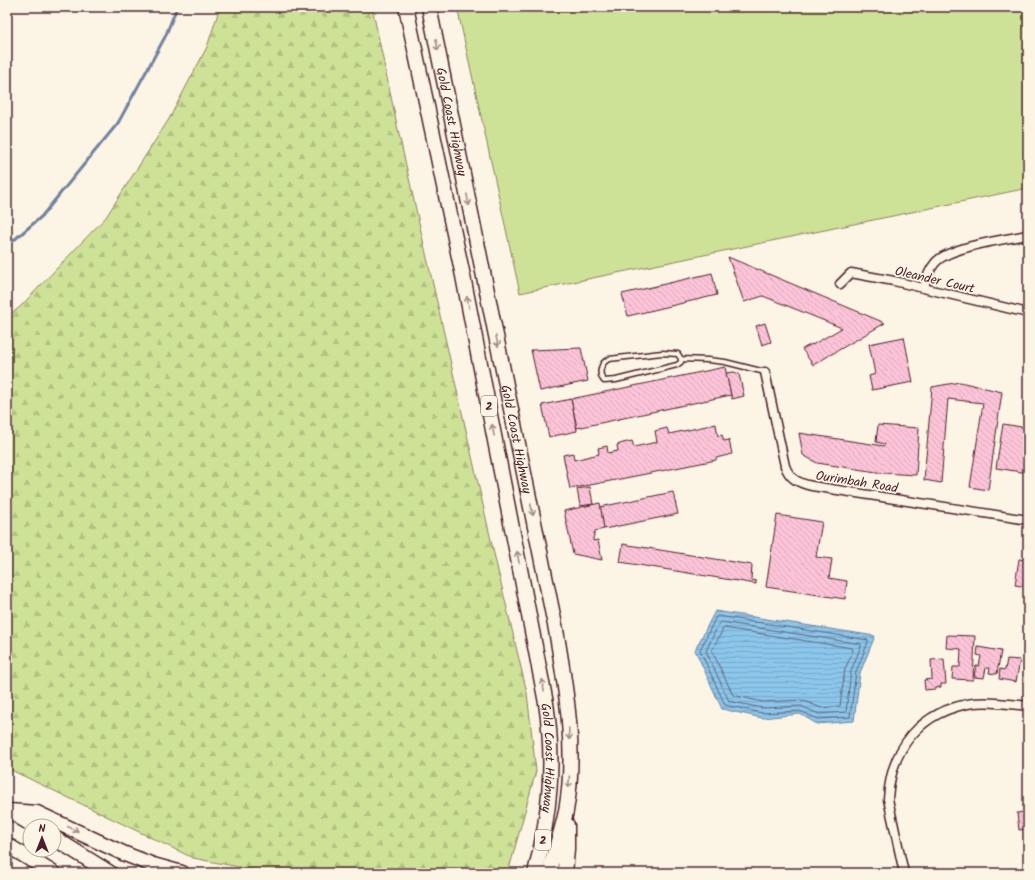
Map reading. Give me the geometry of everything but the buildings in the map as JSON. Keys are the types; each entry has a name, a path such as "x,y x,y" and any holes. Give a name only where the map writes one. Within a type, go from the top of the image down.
{"highway":[{"name":"Gold Coast Highway","path":"406,7 463,276 546,703 551,752 551,783 546,825 535,873"},
{"name":"Gold Coast Highway","path":"429,7 556,630 565,688 569,735 570,772 566,811 549,873"},
{"path":"8,811 22,819"},
{"path":"8,811 37,813 125,854 153,865 182,873"},
{"path":"557,873 566,811"},
{"path":"566,811 568,838 566,873"},
{"path":"62,843 110,873"},
{"path":"7,845 54,873"}],"street":[{"path":"924,288 926,278 935,262 953,251 1028,235"},
{"name":"Oleander Court","path":"840,284 851,273 924,288 1028,313"},
{"name":"Ourimbah Road","path":"766,372 785,466 793,479 801,484 1028,520"},
{"path":"904,873 888,799 888,788 895,762 904,743 926,722 946,710 958,706 984,702 1028,706"}],"lane":[{"path":"671,353 679,354 681,359 681,362 677,365 616,380 604,380 601,375 601,365 608,359 671,353"},
{"path":"681,359 725,362 766,372"}],"green space":[{"path":"220,7 372,7 398,130 527,693 536,771 508,873 269,873 193,858 7,768 7,317 20,307 106,217 169,119 207,47"},
{"path":"457,7 1028,7 1028,188 520,293"}],"water":[{"path":"715,611 875,636 860,673 854,721 817,724 800,714 762,718 722,709 695,650"}],"waterway":[{"path":"7,246 41,217 118,123 165,37 177,7"}]}
